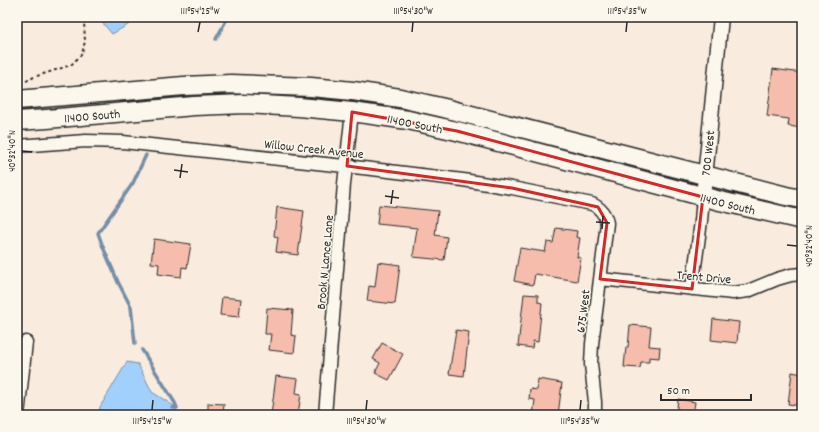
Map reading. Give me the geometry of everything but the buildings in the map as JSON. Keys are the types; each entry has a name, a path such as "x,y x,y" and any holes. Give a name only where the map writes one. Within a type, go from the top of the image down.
{"main road":[{"name":"11400 South","path":"17,100 184,86 230,84 311,87 353,91 400,98 444,108 802,199"},
{"name":"11400 South","path":"17,121 194,106 245,104 352,112 408,120 457,131 702,197 802,220"}],"street":[{"name":"700 West","path":"692,289 701,221 702,197 721,17"},
{"name":"Brook N Lance Lane","path":"325,415 352,112"},
{"name":"Willow Creek Avenue","path":"17,146 86,142 123,142 346,166 463,180 512,188 585,202 598,207 603,212"},
{"name":"675 West","path":"595,415 592,344 607,223 603,212"},
{"name":"Trent Drive","path":"600,279 733,293 748,291 777,279 802,274"},
{"path":"18,415 26,342"}],"path":[{"path":"26,81 71,65 82,54 85,17"}],"highlighted area":[{"path":"352,112 457,131 703,197 692,289 600,279 607,223 598,207 512,188 347,166"}],"water":[{"path":"103,17 142,17 112,34 101,21"},
{"path":"127,362 138,364 152,392 177,408 176,415 99,415 100,407"}],"waterway":[{"path":"216,39 228,17"},
{"path":"135,343 131,307 118,282 98,233 133,183 146,155"},
{"path":"142,350 175,403 177,408 173,408"}]}
